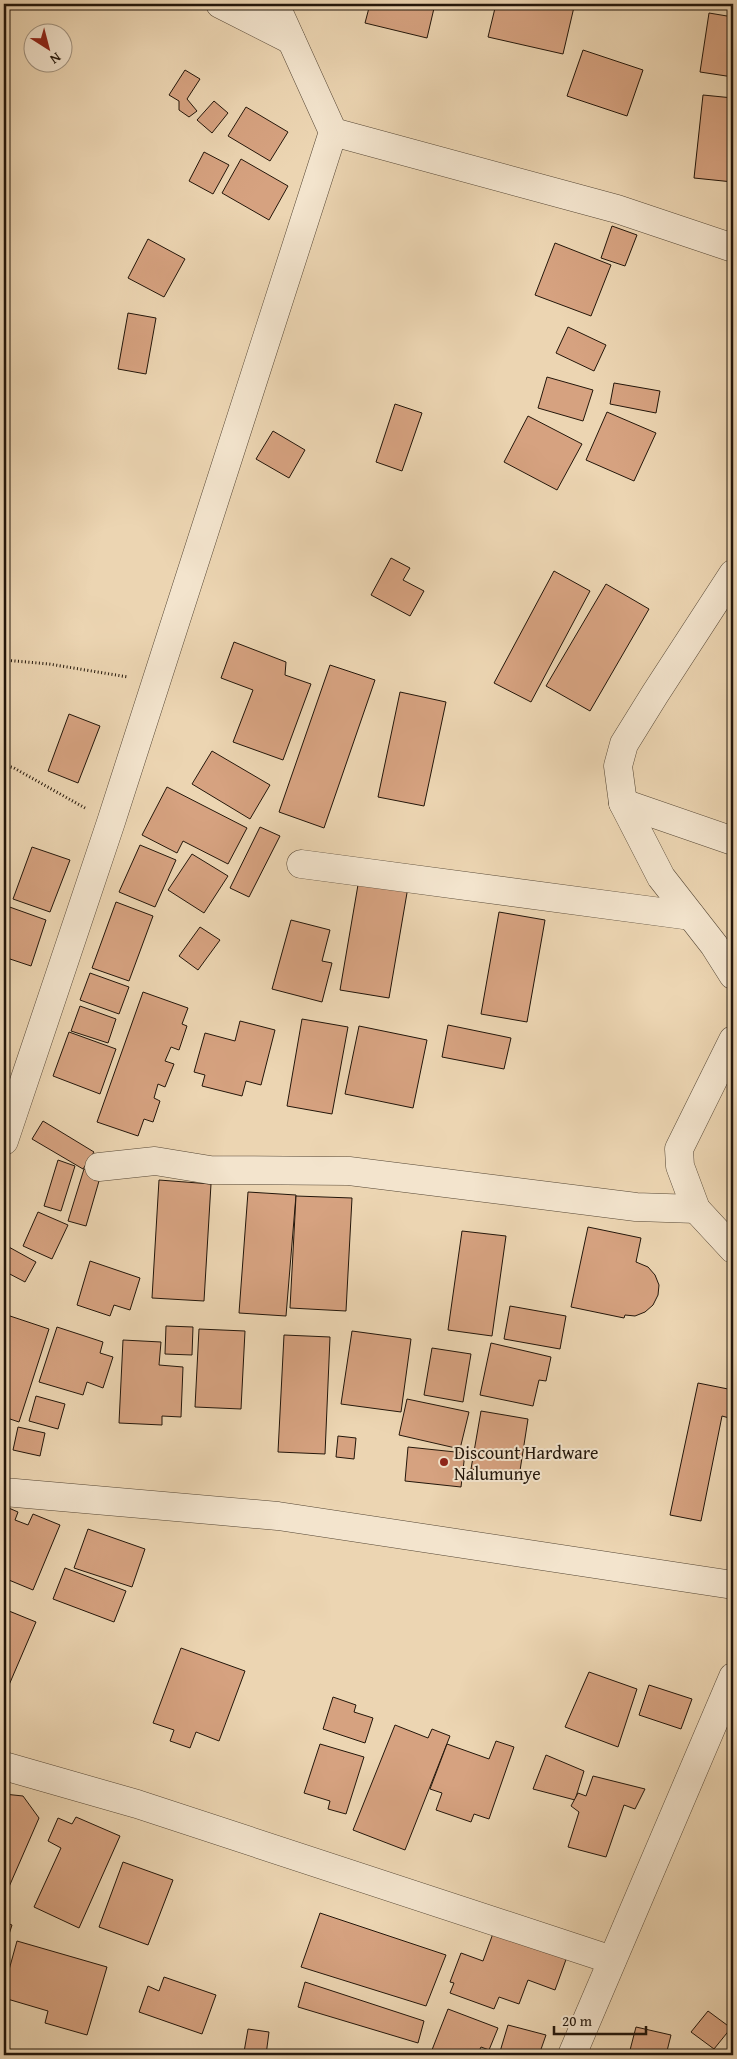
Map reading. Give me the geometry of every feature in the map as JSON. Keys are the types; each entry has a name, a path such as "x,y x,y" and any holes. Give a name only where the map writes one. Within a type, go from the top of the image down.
{"street":[{"path":"220,4 292,40"},
{"path":"4,1141 111,822 333,132 276,4"},
{"path":"333,132 617,209 733,248"},
{"path":"733,574 624,744 618,766 623,803 661,877 733,975"},
{"path":"623,803 733,841"},
{"path":"301,864 691,916"},
{"path":"733,1040 680,1149 680,1166 696,1209 733,1249"},
{"path":"99,1167 155,1161 210,1170 349,1171 636,1207 696,1209"},
{"path":"4,1492 278,1516 733,1585"},
{"path":"572,2055 733,1677"},
{"path":"4,1766 137,1804 612,1960"}],"path":[{"path":"4,660 49,664 155,682"},
{"path":"4,765 14,768 111,822"}],"building":[{"path":"370,4 435,4 427,38 365,23"},
{"path":"496,4 558,4 574,7 563,54 488,37"},
{"path":"709,13 733,17 733,77 700,72"},
{"path":"583,50 643,70 627,116 567,96"},
{"path":"185,70 200,79 187,99 197,111 189,117 179,110 179,101 169,95"},
{"path":"703,95 733,98 733,182 694,178"},
{"path":"214,101 228,113 212,133 197,120"},
{"path":"246,107 288,132 270,161 228,136"},
{"path":"204,152 229,165 213,194 189,181"},
{"path":"241,159 288,186 269,220 222,193"},
{"path":"612,226 637,235 625,266 601,258"},
{"path":"148,239 185,259 164,297 128,278"},
{"path":"555,243 611,265 591,316 535,295"},
{"path":"128,313 156,318 146,374 118,369"},
{"path":"568,327 606,345 594,371 556,353"},
{"path":"547,377 593,390 583,421 538,408"},
{"path":"614,383 660,391 656,413 610,404"},
{"path":"395,404 422,413 402,471 376,462"},
{"path":"607,412 656,433 634,481 586,460"},
{"path":"528,416 582,444 557,490 504,462"},
{"path":"273,431 305,450 289,478 256,459"},
{"path":"391,558 410,568 403,580 424,591 410,616 371,595"},
{"path":"554,571 590,591 531,702 494,683"},
{"path":"606,584 649,609 590,711 546,686"},
{"path":"234,642 286,662 285,675 311,684 283,760 233,742 253,690 221,678"},
{"path":"330,665 375,680 324,828 279,812"},
{"path":"400,692 446,702 424,806 378,797"},
{"path":"69,714 100,726 78,783 48,771"},
{"path":"212,751 270,785 250,819 192,784"},
{"path":"167,787 247,828 228,864 183,841 177,853 142,835"},
{"path":"260,827 280,836 249,897 230,888"},
{"path":"140,845 176,860 155,907 119,892"},
{"path":"32,847 70,860 50,912 13,899"},
{"path":"192,854 228,876 204,913 168,890"},
{"path":"359,879 408,887 389,998 340,990"},
{"path":"116,902 153,916 129,981 92,968"},
{"path":"4,905 46,920 31,966 4,957"},
{"path":"499,912 545,920 527,1022 481,1014"},
{"path":"291,920 330,930 322,961 332,963 322,1002 272,989"},
{"path":"200,927 220,940 198,970 179,956"},
{"path":"90,973 129,987 119,1014 80,1000"},
{"path":"143,992 188,1008 182,1024 187,1026 179,1050 171,1047 165,1061 174,1064 165,1087 158,1084 154,1098 160,1101 153,1122 144,1119 138,1136 97,1122"},
{"path":"80,1006 116,1019 108,1043 71,1031"},
{"path":"302,1019 348,1027 332,1114 287,1106"},
{"path":"240,1021 275,1030 261,1085 246,1081 242,1096 202,1086 205,1075 194,1072 205,1033 235,1041"},
{"path":"448,1025 511,1038 504,1069 442,1057"},
{"path":"359,1026 427,1040 413,1108 345,1094"},
{"path":"69,1032 116,1049 100,1094 53,1076"},
{"path":"43,1121 94,1152 83,1169 32,1139"},
{"path":"58,1160 75,1166 61,1211 44,1206"},
{"path":"84,1169 101,1174 86,1226 68,1221"},
{"path":"159,1180 211,1184 204,1301 152,1298"},
{"path":"248,1192 296,1195 286,1316 239,1313"},
{"path":"296,1196 352,1198 346,1311 290,1308"},
{"path":"38,1212 68,1225 52,1259 23,1246"},
{"path":"588,1227 641,1238 636,1262 648,1267 655,1275 659,1285 658,1295 653,1305 645,1312 635,1316 625,1315 624,1318 571,1307"},
{"path":"462,1231 506,1236 492,1336 448,1330"},
{"path":"7,1246 36,1262 25,1282 4,1271 4,1253"},
{"path":"90,1261 140,1278 130,1310 114,1305 110,1316 77,1305"},
{"path":"510,1306 566,1316 560,1349 504,1339"},
{"path":"4,1314 49,1329 19,1422 4,1417"},
{"path":"166,1326 193,1327 192,1355 165,1354"},
{"path":"57,1327 103,1342 100,1353 113,1357 103,1388 87,1382 83,1395 39,1382"},
{"path":"199,1329 245,1331 241,1409 195,1407"},
{"path":"352,1331 411,1339 401,1412 341,1404"},
{"path":"284,1335 330,1337 325,1454 278,1452"},
{"path":"123,1340 161,1342 159,1365 183,1367 181,1417 162,1416 162,1425 119,1423"},
{"path":"491,1343 551,1357 546,1381 539,1380 533,1406 480,1395"},
{"path":"432,1348 471,1354 463,1402 424,1395"},
{"path":"698,1383 733,1390 733,1419 722,1416 701,1521 670,1515"},
{"path":"36,1396 65,1404 58,1429 29,1421"},
{"path":"407,1399 469,1412 460,1449 399,1435"},
{"path":"481,1411 528,1419 519,1477 471,1469"},
{"path":"18,1427 45,1433 40,1456 13,1450"},
{"path":"338,1436 356,1438 354,1459 336,1457"},
{"path":"408,1447 465,1453 461,1487 405,1481"},
{"path":"4,1506 18,1512 15,1520 28,1525 33,1514 60,1525 33,1590 4,1578"},
{"path":"88,1529 145,1549 132,1587 74,1568"},
{"path":"65,1568 126,1591 114,1622 53,1599"},
{"path":"9,1611 36,1622 6,1692 4,1691 4,1623"},
{"path":"181,1648 245,1671 219,1741 196,1732 190,1748 170,1741 174,1730 153,1723"},
{"path":"589,1672 637,1689 618,1747 565,1727"},
{"path":"649,1685 692,1699 681,1729 639,1715"},
{"path":"333,1697 356,1705 354,1712 373,1718 365,1743 323,1729"},
{"path":"395,1725 428,1738 432,1729 450,1736 405,1850 353,1830"},
{"path":"496,1741 514,1747 489,1819 474,1814 471,1822 436,1810 442,1793 430,1789 447,1744 489,1759"},
{"path":"320,1744 364,1757 346,1814 328,1809 330,1801 304,1793"},
{"path":"546,1755 584,1771 575,1800 533,1789"},
{"path":"593,1776 645,1789 635,1809 624,1805 606,1857 568,1847 579,1812 571,1806 578,1793 586,1796"},
{"path":"4,1794 23,1796 39,1818 5,1896"},
{"path":"76,1817 120,1836 79,1928 34,1907 61,1848 48,1841 58,1818 72,1824"},
{"path":"123,1862 173,1880 148,1945 99,1927"},
{"path":"320,1913 446,1955 426,2006 301,1967"},
{"path":"4,1922 12,1925 4,1950"},
{"path":"495,1928 568,1954 555,1990 528,1980 519,2004 499,1997 494,2009 450,1993 454,1983 450,1982 461,1953 483,1961"},
{"path":"17,1941 107,1967 87,2035 45,2023 48,2011 4,1998 4,1988"},
{"path":"164,1977 216,1995 202,2034 139,2012 148,1986 159,1991"},
{"path":"305,1982 424,2021 418,2043 298,2007"},
{"path":"448,2009 498,2028 489,2050 481,2047 477,2055 430,2055"},
{"path":"708,2011 731,2028 714,2049 691,2032"},
{"path":"508,2025 546,2035 539,2055 499,2055"},
{"path":"636,2027 671,2035 666,2055 629,2054"},
{"path":"248,2029 269,2032 266,2055 244,2052"}],"place":[{"name":"Discount Hardware Nalumunye","path":"444,1462"}]}
